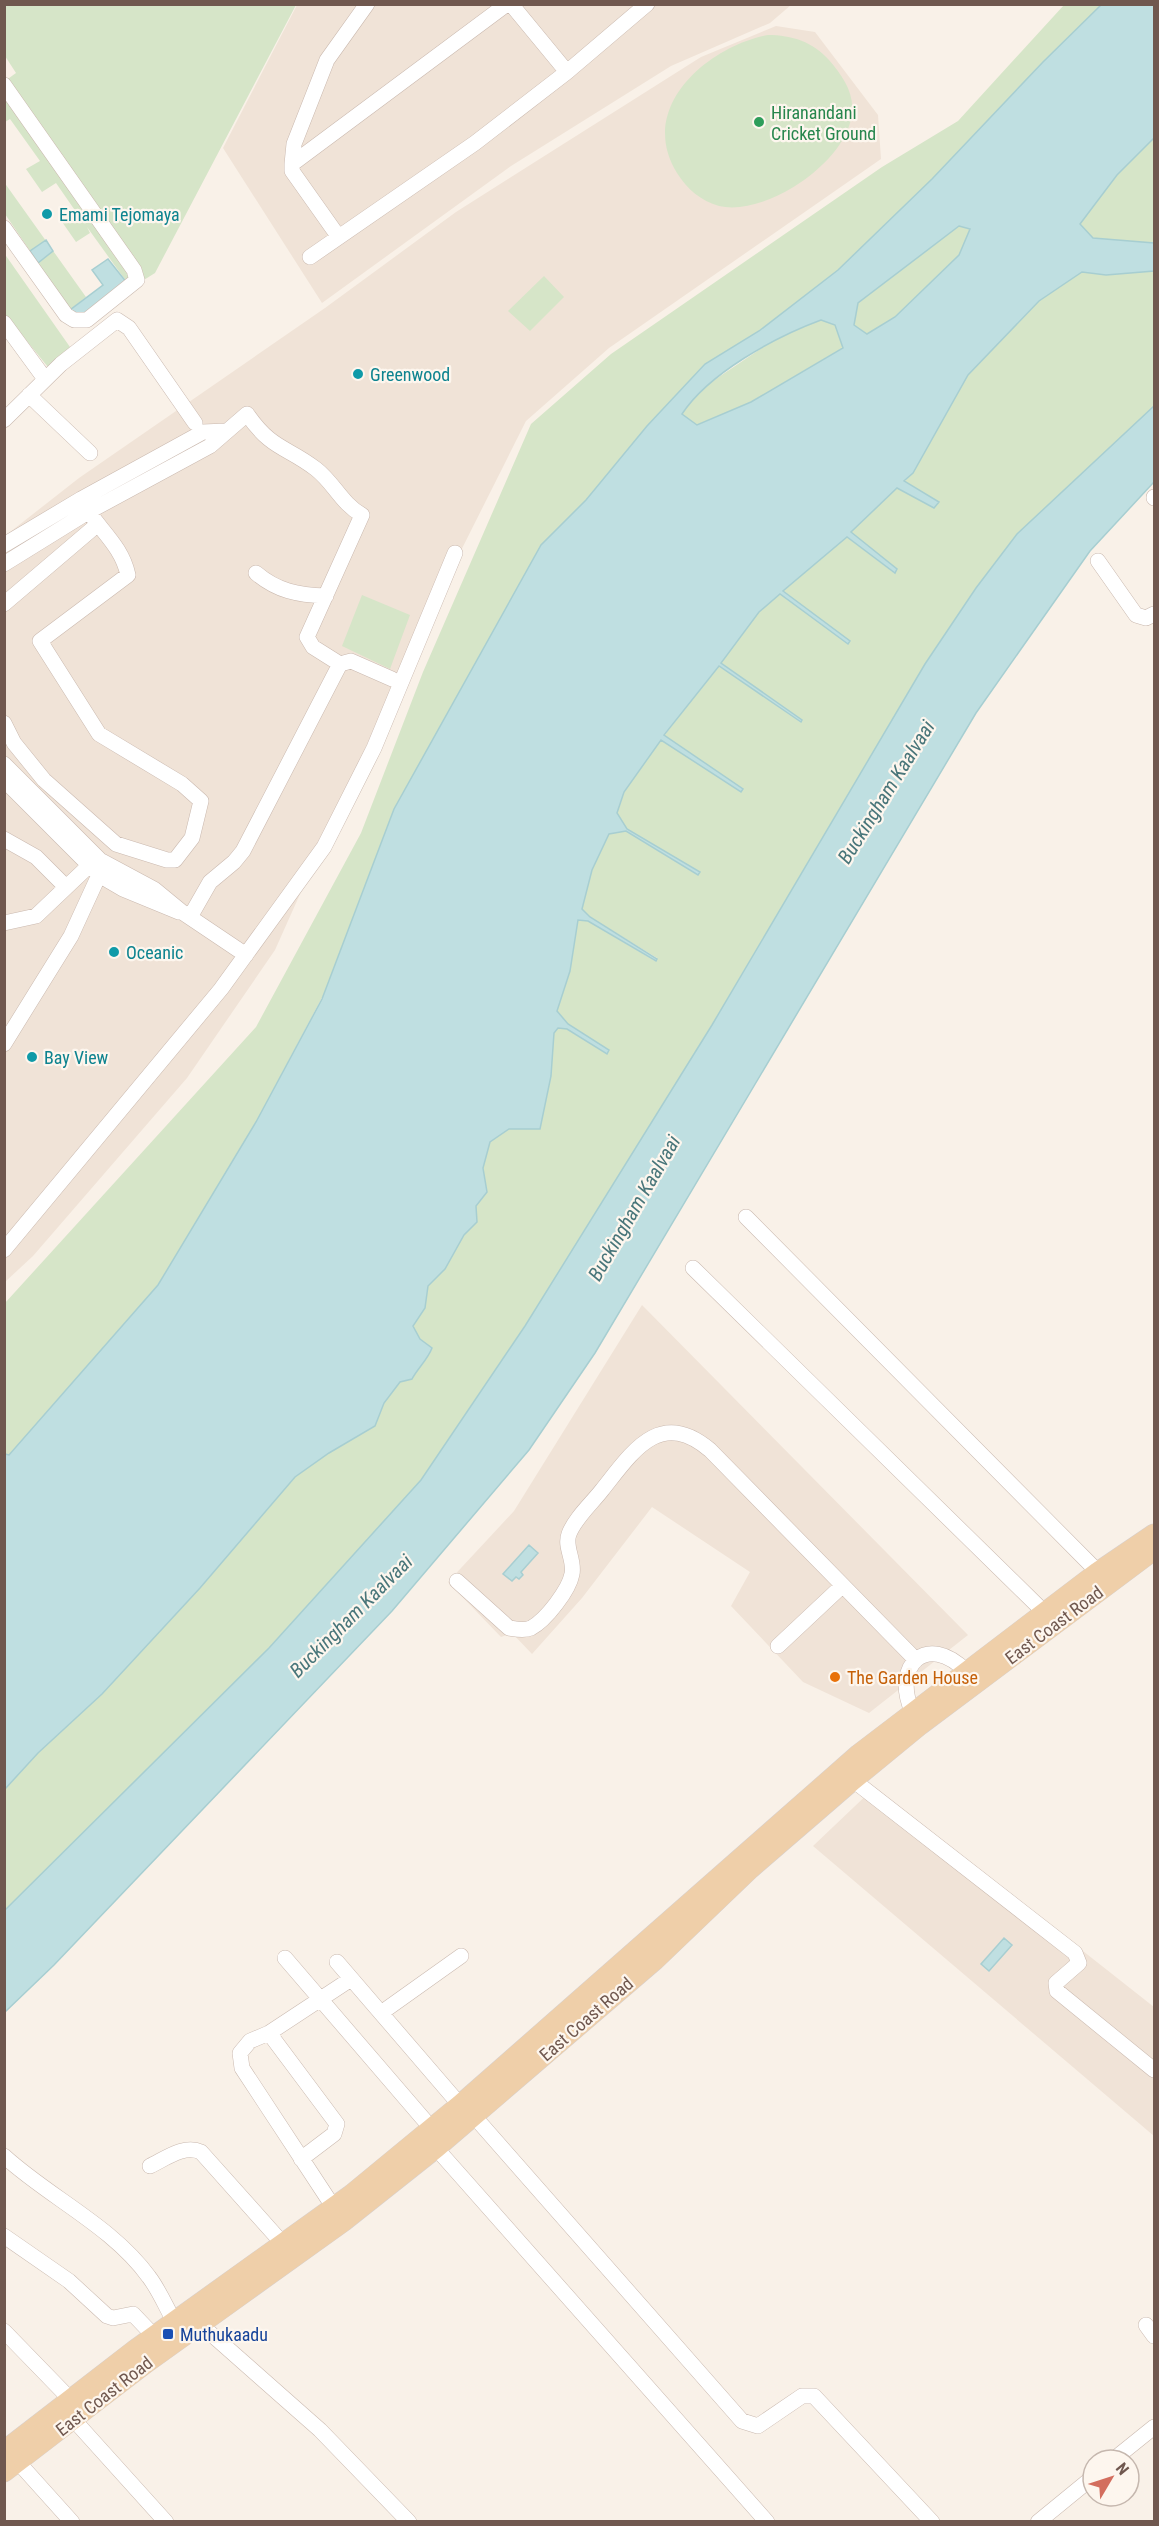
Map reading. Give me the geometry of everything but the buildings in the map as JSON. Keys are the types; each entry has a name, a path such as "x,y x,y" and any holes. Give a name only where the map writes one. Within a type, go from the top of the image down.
{"main road":[{"name":"East Coast Road","path":"467,2110 741,1855 912,1712 1098,1572 1155,1534"},
{"name":"East Coast Road","path":"9,2462 73,2410 154,2336 187,2320 344,2221 467,2110 655,1960 750,1869 853,1780 920,1725 1155,1550"},
{"name":"East Coast Road","path":"73,2410 146,2363 187,2320 334,2208 434,2138"}],"street":[{"path":"338,236 292,171 294,144 327,60 367,4"},
{"path":"292,164 509,4 567,72"},
{"path":"310,257 475,143 567,72 647,4"},
{"path":"4,228 66,315 74,320 87,320 137,280 134,270 7,93"},
{"path":"4,420 45,379 110,323 120,320 129,328 195,423"},
{"path":"4,323 45,379"},
{"path":"29,395 90,453"},
{"path":"4,564 89,512 203,432 226,431 247,414 269,441 315,469 346,504 362,515 307,637 313,647 340,664"},
{"path":"4,545 89,512"},
{"path":"4,604 89,512"},
{"path":"4,723 14,743 44,780 116,844 166,860 176,860 192,838 201,801 182,784 99,734 40,641 128,575 124,557 89,512"},
{"path":"4,1250 211,1001 324,848 374,748 456,553"},
{"path":"1098,561 1136,615 1146,618 1155,614"},
{"path":"256,573 270,585 286,591 326,596"},
{"path":"186,914 210,882 234,862 243,851 340,664 351,661 392,679"},
{"path":"4,764 95,866"},
{"path":"4,780 95,866 169,909 186,914 246,954"},
{"path":"4,839 36,857 66,887"},
{"path":"4,923 36,916 66,887 95,866"},
{"path":"4,1044 71,936 95,866"},
{"path":"746,1217 1098,1572"},
{"path":"693,1268 1044,1612"},
{"path":"457,1581 509,1628 520,1630 534,1626 558,1602 572,1574 568,1542 573,1527 631,1454 649,1440 673,1431 687,1434 710,1450 916,1660"},
{"path":"778,1646 842,1586"},
{"path":"912,1712 906,1698 905,1680 916,1660 933,1652 940,1652 957,1661 966,1671"},
{"path":"853,1780 1075,1953 1079,1964 1056,1983 1058,1991 1155,2070"},
{"path":"381,2013 461,1956"},
{"path":"285,1958 322,1999 434,2138 767,2522"},
{"path":"336,1962 742,2421 758,2426 802,2396 814,2396 932,2522"},
{"path":"334,2208 240,2062 243,2047 269,2033 351,1979"},
{"path":"269,2033 337,2124 334,2134 301,2159"},
{"path":"150,2166 184,2150 194,2149 201,2152 284,2245"},
{"path":"4,2156 31,2180 85,2216 124,2250 187,2320 320,2430 409,2522"},
{"path":"4,2236 69,2281 107,2316 113,2318 133,2314 154,2336"},
{"path":"4,2331 166,2522"},
{"path":"1128,2448 1155,2427"},
{"path":"9,2462 72,2522"},
{"path":"1038,2522 1081,2487"}],"shaded area":[{"path":"297,5 791,5 770,23 671,66 511,166 322,303 223,148"},
{"path":"776,26 815,32 878,115 881,159 609,348 526,421 394,684 275,950 187,1078 33,1256 5,1282 5,536 79,478 325,308 456,212 701,57"},
{"path":"642,1305 968,1635 869,1713 803,1682 731,1606 750,1572 652,1507 582,1598 532,1654 512,1633 501,1637 448,1582 514,1511"},
{"path":"875,1787 1154,2007 1154,2136 813,1846"}],"green space":[{"path":"5,5 296,5 155,273 131,288 87,227 90,233 76,242 60,219 74,209 56,183 42,192 26,169 40,161 10,119 5,122 5,81 16,73 5,56"},
{"path":"1064,5 1101,5 1043,62 932,179 838,270 759,331 705,364 647,426 586,500 256,1122 158,1285 9,1455 5,1454 5,1303 256,1027 361,833 423,672 531,424 611,354 882,167 958,121"},
{"name":"Hiranandani Cricket Ground","path":"768,35 785,36 809,44 834,66 843,78 851,98 852,112 847,131 837,149 802,182 759,203 738,207 719,206 695,194 677,173 667,149 666,125 672,103 685,83 702,66 745,41"},
{"path":"1154,138 1154,243 1093,238 1080,224 1117,175"},
{"path":"4,182 86,297 70,310 5,214"},
{"path":"959,226 970,229 959,255 895,317 867,334 854,325 858,303"},
{"path":"4,253 70,347 52,372 5,314"},
{"path":"1154,271 1154,406 1017,534 976,588 925,664 712,1025 525,1326 421,1480 269,1648 5,1910 4,1789 38,1753 102,1694 200,1588 295,1477 329,1453 375,1426 384,1403 400,1382 412,1379 431,1352 432,1348 420,1339 413,1326 425,1308 428,1286 445,1269 464,1235 477,1222 476,1206 487,1192 483,1168 490,1142 509,1129 529,1128 547,1097 554,1033 558,1028 567,1029 607,1054 609,1050 568,1024 557,1011 570,971 578,920 588,921 655,961 657,958 590,917 582,909 592,870 609,834 626,831 698,875 700,872 627,829 617,813 624,792 661,740 741,792 742,789 664,736 719,665 802,720 721,663 759,612 780,594 848,643 849,641 783,591 847,537 894,573 897,569 850,533 897,488 934,508 939,502 904,482 913,473 968,375 1039,301 1082,272 1106,275"},
{"path":"544,276 564,297 530,331 508,311"},
{"path":"821,320 835,325 844,347 751,402 697,425 682,414 701,389 784,333"},
{"path":"362,595 410,615 390,669 342,646"}],"water":[{"path":"1101,5 1154,5 1154,138 1117,175 1080,224 1093,238 1154,243 1154,271 1106,275 1082,272 1039,301 968,375 913,473 904,481 939,502 934,508 897,488 851,532 897,569 895,573 847,537 783,591 850,641 848,644 780,594 759,612 721,663 802,720 801,722 719,666 664,735 743,789 741,792 661,740 624,792 617,813 627,829 700,872 698,875 626,831 609,834 592,870 582,909 590,917 657,959 656,961 588,921 578,920 570,971 557,1011 568,1024 609,1050 607,1054 567,1029 558,1028 554,1033 551,1076 540,1129 509,1129 490,1142 483,1168 487,1192 476,1206 477,1222 464,1235 445,1269 428,1286 425,1308 413,1326 420,1339 432,1348 428,1356 412,1379 400,1382 384,1403 375,1426 329,1453 295,1477 200,1588 102,1694 38,1753 5,1789 5,1454 9,1455 158,1285 256,1122 322,999 394,809 541,545 586,500 647,426 705,364 759,331 838,270 932,179 1043,62","holes":["959,226 970,229 959,255 895,317 867,334 854,325 858,303","821,320 835,325 843,348 751,402 697,425 682,414 709,384 744,358 784,336"]},
{"path":"46,240 53,251 38,263 30,251"},
{"path":"108,259 131,288 79,321 70,310 103,285 92,270"},
{"name":"Buckingham Kaalvaai","path":"1154,406 1154,482 1090,551 976,713 595,1353 529,1450 392,1611 54,1965 5,2012 5,1910 269,1648 421,1480 525,1326 712,1025 925,664 976,588 1017,534"},
{"path":"529,1545 538,1553 521,1572 523,1575 512,1581 503,1574"},
{"path":"1004,1938 1012,1945 989,1971 981,1964"}],"place":[{"name":"Hiranandani Cricket Ground","path":"759,122"},
{"name":"Emami Tejomaya","path":"47,214"},
{"name":"Greenwood","path":"358,374"},
{"name":"Oceanic","path":"114,952"},
{"name":"Bay View","path":"32,1057"},
{"name":"The Garden House","path":"835,1677"},
{"name":"Muthukaadu","path":"168,2334"}]}
